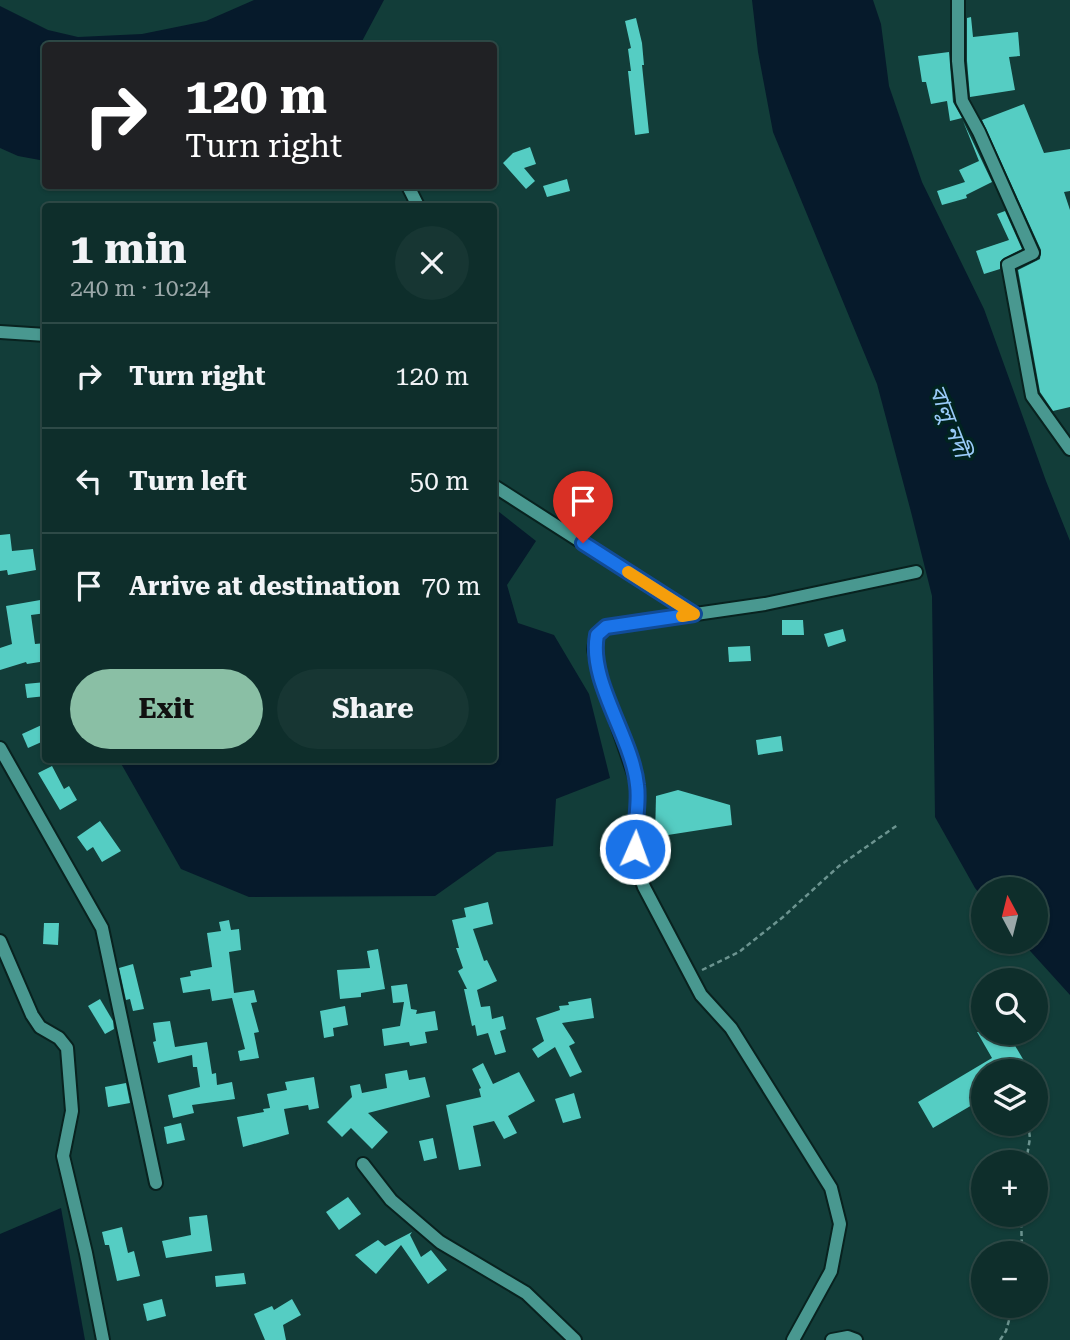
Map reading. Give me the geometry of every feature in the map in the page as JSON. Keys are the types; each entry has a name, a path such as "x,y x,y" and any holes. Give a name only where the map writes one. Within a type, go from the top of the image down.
{"street":[{"path":"958,0 958,61 962,101 979,132 1033,253 1008,265 1032,396 1070,449"},
{"path":"0,332 42,335"},
{"path":"497,488 694,614"},
{"path":"793,1340 831,1271 840,1224 831,1188 731,1028 701,995 689,976 645,887 637,867 634,832 637,783 598,669 594,649 597,635 606,627 765,604 916,572"},
{"path":"0,748 102,928 156,1183"},
{"path":"0,941 40,1027 59,1038 67,1048 72,1111 63,1156 103,1340"},
{"path":"363,1164 391,1200 440,1242 526,1293 575,1340"},
{"path":"832,1340 848,1337 856,1340"}],"path":[{"path":"689,976 739,952 783,917 839,866 899,824"},
{"path":"1000,1340 1010,1318"}],"water":[{"path":"254,0 384,0 362,42 42,42 42,160 18,156 0,148 0,6 48,30 78,37 142,34 206,21"},
{"name":"বালু নদী","path":"752,0 873,0 881,24 889,86 922,182 984,309 1070,541 1070,995 1033,954 1048,954 1048,877 971,877 971,881 935,817 932,596 877,384 773,132 758,52"},
{"path":"497,510 536,541 507,585 518,623 554,635 589,694 610,778 556,799 553,846 497,852 435,896 249,897 181,869 121,763 497,763"},
{"path":"61,1208 85,1340 0,1340 0,1234"}],"building":[{"path":"971,17 973,37 1018,32 1020,56 1009,57 1015,90 970,97 967,18"},
{"path":"636,18 642,43 649,133 635,135 628,71 631,71 628,49 631,48 625,21"},
{"path":"949,52 953,102 962,118 950,121 947,101 931,104 926,82 922,82 918,56"},
{"path":"1024,104 1044,153 1070,149 1070,191 1064,192 1070,210 1070,407 1053,411 1040,392 1018,270 1040,259 1041,250 982,120"},
{"path":"963,121 992,182 966,195 967,198 942,205 937,191 965,182 959,170 979,161"},
{"path":"530,147 536,164 524,168 535,181 526,189 503,163 513,153"},
{"path":"567,179 570,191 547,197 543,186"},
{"path":"1005,211 1022,249 1004,258 1000,262 1000,269 984,274 976,251 1009,240 997,214"},
{"path":"564,485 586,502 577,514 555,498"},
{"path":"10,534 12,551 33,549 36,570 8,575 7,570 0,571 0,535"},
{"path":"42,600 42,614 31,615 35,644 42,643 42,662 26,662 0,670 0,648 12,644 6,606"},
{"path":"782,620 803,620 804,635 782,635"},
{"path":"843,629 846,641 828,647 824,634"},
{"path":"750,646 751,661 729,662 728,647"},
{"path":"42,682 42,696 27,698 25,684"},
{"path":"42,725 42,742 28,748 22,734"},
{"path":"781,736 783,751 758,755 756,740"},
{"path":"52,766 64,789 69,786 77,800 60,810 38,773"},
{"path":"678,790 730,805 732,825 655,837 656,796"},
{"path":"100,821 121,851 102,862 93,847 87,851 77,837"},
{"path":"488,902 493,924 473,929 484,961 487,960 497,981 477,990 481,1007 490,1006 492,1019 503,1016 506,1029 500,1031 506,1052 495,1055 488,1033 477,1036 475,1025 472,1026 464,989 467,989 458,971 463,968 456,948 459,948 452,920 466,917 464,908"},
{"path":"229,920 231,930 239,929 241,950 229,952 234,993 254,990 257,1002 251,1003 259,1032 254,1033 259,1058 240,1061 238,1051 245,1049 232,998 212,1001 210,989 183,993 180,978 191,976 190,971 212,967 207,933 221,931 219,922"},
{"path":"44,923 59,923 58,945 43,944"},
{"path":"378,949 385,989 361,993 361,997 340,999 337,970 370,968 367,951"},
{"path":"133,964 144,1009 133,1011 130,999 126,1000 119,968"},
{"path":"407,984 411,1009 417,1010 416,1014 435,1011 438,1030 425,1032 427,1043 410,1046 409,1042 384,1046 382,1029 400,1026 404,1002 393,1003 391,986"},
{"path":"591,998 594,1018 562,1023 575,1043 569,1046 582,1072 570,1077 555,1047 538,1058 532,1049 544,1041 536,1018 560,1010 559,1006 569,1005 568,1002"},
{"path":"100,999 113,1021 114,1029 105,1034 88,1006"},
{"path":"345,1006 348,1025 333,1028 334,1036 324,1038 320,1011"},
{"path":"170,1021 175,1047 207,1042 212,1074 216,1073 217,1085 232,1082 235,1099 192,1105 194,1113 173,1118 168,1095 200,1087 192,1055 158,1063 153,1042 156,1041 153,1023"},
{"path":"984,1045 1015,1045 1023,1059 990,1059"},
{"path":"483,1063 493,1084 519,1072 535,1101 508,1116 517,1133 504,1139 494,1121 473,1126 481,1166 459,1170 446,1105 481,1097 481,1088 472,1069"},
{"path":"407,1070 409,1080 425,1077 430,1097 368,1113 388,1132 372,1149 351,1128 342,1137 327,1122 352,1097 350,1086 360,1084 362,1093 387,1088 385,1074"},
{"path":"971,1070 971,1106 933,1128 918,1102"},
{"path":"314,1077 319,1108 309,1110 308,1105 284,1109 289,1134 243,1147 237,1117 264,1112 263,1109 270,1108 267,1094 287,1090 285,1082"},
{"path":"126,1083 130,1103 108,1107 105,1087"},
{"path":"574,1093 581,1118 563,1123 555,1099"},
{"path":"181,1123 185,1140 167,1144 164,1127"},
{"path":"433,1138 437,1158 424,1161 419,1141"},
{"path":"348,1197 361,1214 339,1230 326,1212"},
{"path":"207,1215 212,1251 166,1258 162,1241 191,1235 189,1217"},
{"path":"122,1227 128,1253 134,1251 140,1276 117,1281 109,1245 105,1245 102,1232"},
{"path":"412,1232 410,1235 421,1257 431,1250 447,1270 428,1284 401,1245 376,1274 355,1255 378,1240 385,1246"},
{"path":"244,1273 246,1284 216,1287 215,1276"},
{"path":"162,1299 166,1316 147,1321 143,1304"},
{"path":"292,1299 301,1315 283,1325 286,1340 265,1340 254,1314 272,1306 274,1310"}],"slow traffic":[{"path":"628,572 694,614 682,616"}],"route":[{"path":"583,543 694,614 606,627 597,635 594,649 598,669 637,783 635,849"}]}
